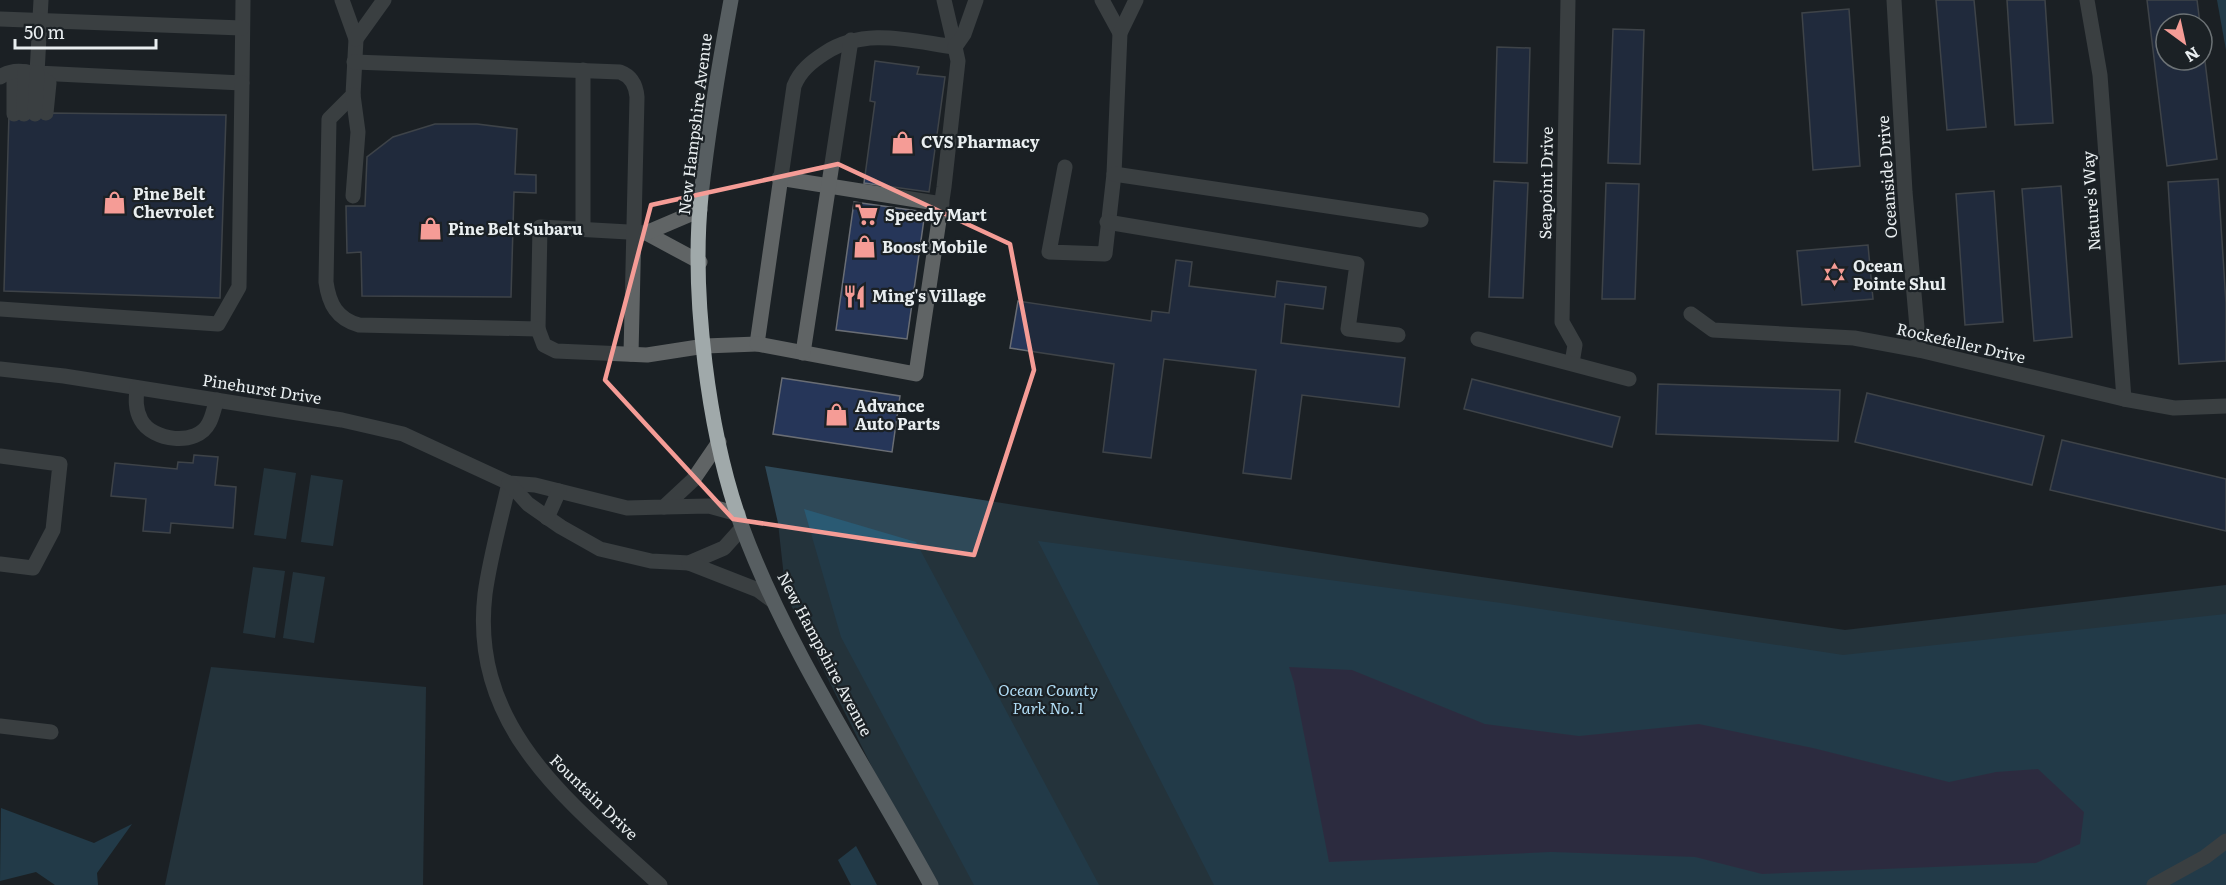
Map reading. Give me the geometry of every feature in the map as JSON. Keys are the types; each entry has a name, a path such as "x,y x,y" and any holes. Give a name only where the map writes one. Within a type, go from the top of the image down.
{"main road":[{"name":"New Hampshire Avenue","path":"731,0 700,210 700,262 705,346 719,442 740,521 773,601 931,885"}],"street":[{"path":"24,74 49,83 30,114 24,74 39,21 41,0"},
{"path":"0,309 218,324 239,287 243,0"},
{"path":"342,0 356,39 352,95 358,132 353,196"},
{"path":"356,39 384,0"},
{"path":"700,210 641,232 540,227 537,330 544,345 551,350 647,354 705,346 757,344 916,374 942,204 958,61 944,0"},
{"path":"955,47 964,34 976,0"},
{"path":"1102,0 1120,33"},
{"path":"1065,167 1049,252 1105,254 1114,174 1120,33 1136,0"},
{"name":"Seapoint Drive","path":"1568,0 1562,322 1575,345 1572,363"},
{"name":"Oceanside Drive","path":"1894,0 1905,192 1919,350"},
{"name":"Nature's Way","path":"2087,0 2100,75 2124,399"},
{"path":"0,19 242,28"},
{"path":"757,344 779,178 794,86 798,75 819,57 851,40 886,37 955,47"},
{"path":"803,353 851,40"},
{"path":"354,62 584,70 620,72 629,77 635,86 641,232 631,354"},
{"path":"583,229 584,70"},
{"path":"24,74 242,83"},
{"path":"352,95 329,119 326,282 330,303 337,312 343,318 359,325 537,330"},
{"path":"1114,174 1421,220"},
{"path":"779,178 942,204"},
{"path":"1107,222 1357,264 1348,329 1398,335"},
{"path":"641,232 700,262"},
{"name":"Rockefeller Drive","path":"1691,314 1713,330 1854,338 1919,350 2124,399 2174,408 2226,406"},
{"path":"1478,339 1629,379"},
{"name":"Pinehurst Drive","path":"0,369 342,420 403,434 509,483 559,491 627,508 709,506 740,521 724,548 689,563"},
{"path":"137,388 136,409 141,421 148,430 159,436 181,439 196,434 209,425 217,400"},
{"path":"664,507 693,480 719,442"},
{"path":"0,456 60,464 53,530 33,568 0,564"},
{"name":"Pinehurst Drive","path":"509,483 528,504 600,549 651,561 689,563 758,590 773,601"},
{"name":"Fountain Drive","path":"509,483 485,595 484,637 492,688 504,714 532,761 557,791 660,885"},
{"path":"548,518 559,491"},
{"path":"0,726 51,732"},
{"path":"2154,885 2205,857 2226,841"}],"highlighted area":[{"path":"838,164 1010,244 1034,370 974,555 733,519 605,380 651,205"}],"green space":[{"name":"Ocean County Park No. 1","path":"765,466 1379,562 1845,630 2226,585 2226,885 931,885 786,595 778,523"},
{"path":"264,468 296,473 286,539 254,535"},
{"path":"311,475 343,480 333,546 301,542"},
{"path":"253,567 285,571 275,638 243,633"},
{"path":"293,572 325,577 314,643 283,638"},
{"path":"211,667 426,687 423,885 165,885"}],"shaded area":[{"path":"2217,0 2226,0 2226,50"},
{"path":"804,509 916,542 1099,885 974,885 841,637"},
{"name":"Ocean County Park No. 1","path":"1038,541 1501,603 1843,655 2226,614 2226,885 1214,885"},
{"path":"1289,667 1352,670 1485,724 1579,736 1699,724 1813,748 1949,782 1996,772 2038,769 2084,812 2080,844 2036,863 1762,874 1695,857 1551,852 1329,862"},
{"path":"1,808 94,843 132,824 97,873 98,885 55,885 36,872 0,881"},
{"path":"856,846 877,885 851,885 838,860"}],"building":[{"path":"1936,0 1974,0 1986,127 1947,130"},
{"path":"2007,0 2045,0 2053,123 2015,125"},
{"path":"2147,0 2197,0 2198,12 2154,12 2154,58"},
{"path":"1849,9 1860,166 1813,170 1802,13"},
{"path":"1613,29 1644,30 1640,164 1608,163"},
{"path":"1497,47 1530,48 1527,163 1494,162"},
{"name":"CVS Pharmacy","path":"875,61 919,67 917,74 945,77 929,192 864,183 875,102 870,101"},
{"path":"2156,72 2206,72 2217,159 2167,166"},
{"name":"Pine Belt Chevrolet","path":"9,114 226,115 220,298 4,291"},
{"name":"Pine Belt Subaru","path":"435,124 477,124 517,129 515,174 536,175 536,193 514,192 511,297 362,296 361,252 347,253 346,206 365,206 367,157 393,137"},
{"path":"2218,179 2226,303 2226,361 2179,364 2168,182"},
{"path":"1494,181 1528,183 1523,298 1489,297"},
{"path":"1606,183 1639,184 1635,299 1602,299"},
{"path":"2061,186 2072,337 2034,341 2022,189"},
{"path":"1994,191 2003,322 1965,325 1956,194"},
{"path":"854,202 925,212 907,339 836,330"},
{"name":"Ocean Pointe Shul","path":"1868,245 1873,299 1802,305 1797,251"},
{"path":"1176,260 1192,262 1189,286 1275,297 1277,281 1326,287 1323,309 1285,304 1281,343 1405,358 1399,407 1302,395 1291,479 1243,473 1256,370 1164,359 1151,458 1103,452 1114,364 1010,348 1018,301 1151,321 1152,311 1169,313"},
{"name":"Advance Auto Parts","path":"782,378 900,396 892,452 773,434"},
{"path":"1472,379 1620,417 1612,447 1464,409"},
{"path":"1658,384 1840,390 1838,441 1656,434"},
{"path":"1867,393 2044,436 2032,485 1855,442"},
{"path":"2062,440 2226,479 2226,531 2050,490"},
{"path":"194,455 218,457 215,485 236,487 233,528 171,523 170,533 143,531 146,499 111,496 115,463 177,469 178,462 193,463"}],"place":[{"name":"CVS Pharmacy","path":"903,142"},
{"name":"Pine Belt Chevrolet","path":"115,203"},
{"name":"Speedy Mart","path":"867,215"},
{"name":"Pine Belt Subaru","path":"430,229"},
{"name":"Boost Mobile","path":"864,247"},
{"name":"Ocean Pointe Shul","path":"1835,275"},
{"name":"Ming's Village","path":"854,296"},
{"name":"Advance Auto Parts","path":"837,415"}]}
